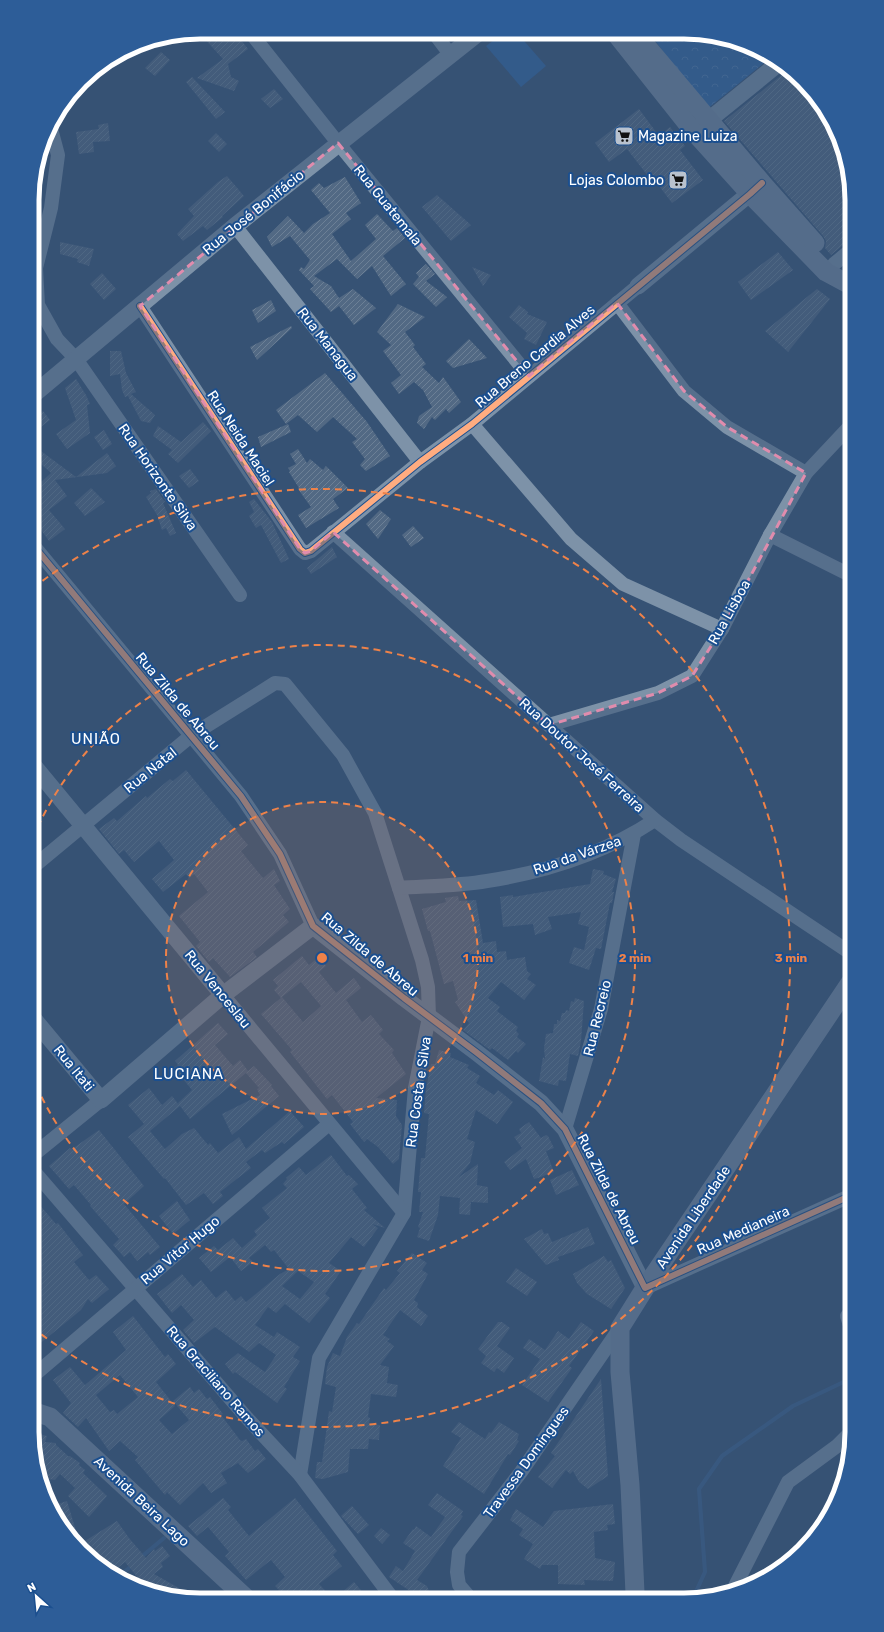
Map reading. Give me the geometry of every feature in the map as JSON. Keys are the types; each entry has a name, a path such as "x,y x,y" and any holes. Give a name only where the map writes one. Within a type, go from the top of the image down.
{"main road":[{"path":"621,39 756,189 826,272 845,282"},
{"path":"640,39 701,127"},
{"path":"756,189 834,264 845,277"},
{"name":"Avenida Liberdade","path":"620,1328 645,1288 845,990"},
{"path":"620,1328 620,1372 636,1593"},
{"name":"Avenida Beira Lago","path":"39,1413 50,1417 241,1593"}],"street":[{"name":"Rua Guatemala","path":"256,39 338,143 529,376"},
{"path":"439,39 450,54"},
{"name":"Rua José Bonifácio","path":"39,390 235,226 470,39"},
{"path":"701,127 774,67"},
{"name":"Rua Horizonte Silva","path":"39,252 51,208 58,155 53,135"},
{"name":"Rua Breno Cardia Alves","path":"333,532 420,462 472,424 756,189"},
{"name":"Rua Managua","path":"235,226 420,462"},
{"path":"834,264 845,255"},
{"path":"618,303 684,391 727,427 806,473"},
{"name":"Rua Neida Maciel","path":"140,306 300,549 305,553 311,551 333,532"},
{"name":"Rua Horizonte Silva","path":"39,307 57,339 76,359 240,595"},
{"path":"472,424 571,539 623,584 722,629"},
{"name":"Rua Lisboa","path":"549,725 658,694 692,676 722,629 770,534 806,473 845,431"},
{"name":"Rua Doutor José Ferreira","path":"333,532 655,820 681,840 845,949"},
{"path":"770,534 845,572"},
{"name":"Rua Zilda de Abreu","path":"39,552 241,796 280,854 313,926 541,1103 565,1129 645,1288"},
{"name":"Rua Natal","path":"39,862 192,735 268,685 275,682"},
{"name":"Rua Costa e Silva","path":"275,682 285,684 343,755 375,812 422,960 428,987 429,1017 415,1088 404,1212 319,1358 300,1475"},
{"name":"Rua Venceslau","path":"39,772 329,1124 404,1212"},
{"name":"Rua da Várzea","path":"399,888 486,882 546,869 614,844 634,834 655,820"},
{"name":"Rua Recreio","path":"565,1129 601,1009 634,834"},
{"path":"39,1150 101,1100 223,995 313,926"},
{"name":"Rua Itati","path":"39,1025 101,1100"},
{"name":"Rua Vitor Hugo","path":"39,1371 329,1124"},
{"name":"Rua Graciliano Ramos","path":"39,1177 247,1418 300,1475 388,1593"},
{"name":"Rua Medianeira","path":"645,1288 845,1198"},
{"name":"Travessa Domingues","path":"466,1593 459,1585 457,1572 459,1552 521,1472 620,1328"},
{"path":"736,1584 788,1482 837,1446 845,1437"}],"highlighted area":[{"path":"338,143 529,376 617,303 684,391 727,427 806,473 722,629 692,676 658,693 549,725 333,532 311,551 305,553 300,549 140,306"}],"green space":[{"path":"495,39 522,39 546,66 521,87 486,46"},
{"path":"654,39 694,39 726,44 745,51 765,62 706,110"}],"building":[{"path":"205,39 240,39 248,49 228,64 231,77 239,81 234,91 197,78 223,59"},
{"path":"161,52 170,60 155,76 145,68"},
{"path":"784,73 798,86 818,111 833,139 840,158 845,190 845,244 831,255 825,248 826,241 823,236 724,121"},
{"path":"192,77 225,112 216,119 186,82"},
{"path":"274,89 283,99 270,108 261,99"},
{"path":"639,109 659,136 670,127 685,146 680,150 703,180 672,203 650,174 648,176 627,149 609,162 595,143"},
{"path":"108,123 110,141 93,142 94,152 79,154 76,132 99,129 98,125"},
{"path":"216,133 227,144 219,152 208,141"},
{"path":"227,176 244,196 222,216 223,217 207,230 203,226 183,241 177,234 194,216 188,209 218,182"},
{"path":"345,177 361,203 346,213 351,219 332,234 351,261 376,239 365,225 377,214 393,231 397,228 405,238 383,256 406,284 391,296 372,266 357,279 337,259 314,276 331,286 339,298 353,289 376,308 354,325 339,306 331,312 310,289 314,286 299,270 301,267 304,269 310,260 290,236 272,247 267,237 288,216 304,233 313,224 330,213 311,190 319,183 324,188"},
{"path":"437,195 471,225 451,241 422,207"},
{"path":"60,242 94,249 89,266 77,262 78,259 60,254"},
{"path":"778,252 793,270 751,300 738,282"},
{"path":"426,264 435,274 426,281 447,297 436,307 413,284 419,277 416,273"},
{"path":"472,267 491,275 483,286"},
{"path":"102,273 116,289 104,300 90,284"},
{"path":"817,289 830,299 788,352 765,331"},
{"path":"271,300 276,311 258,323 252,310"},
{"path":"398,304 425,317 405,332 415,345 413,347 426,364 422,367 439,383 443,377 461,402 449,413 446,409 435,420 432,417 424,429 417,423 419,416 432,407 423,390 414,382 399,394 391,383 401,375 383,351 391,345 377,332"},
{"path":"519,305 528,312 527,314 547,322 536,345 524,339 527,333 509,317"},
{"path":"291,326 292,328 257,360 250,347"},
{"path":"469,339 487,358 453,368 446,361"},
{"path":"110,351 121,351 126,373 136,392 131,394 155,415 150,423 141,421 128,396 125,397 122,390 120,374 110,376"},
{"path":"325,373 367,422 390,456 366,471 360,465 365,459 352,442 357,439 333,417 317,432 298,415 286,424 276,410"},
{"path":"76,379 90,404 87,405 90,433 67,449 56,434 76,420 65,388"},
{"path":"43,411 50,420 39,428 39,414"},
{"path":"203,422 211,431 178,463 168,454 172,450 153,436 158,426 181,442"},
{"path":"288,424 291,432 261,447 258,437"},
{"path":"104,430 112,444 103,450 94,437"},
{"path":"298,449 307,463 310,459 323,470 326,466 348,488 333,499 339,508 306,528 298,515 311,507 298,489 299,488 288,468 296,464 290,454"},
{"path":"39,451 76,477 107,453 116,466 107,473 55,480 67,496 49,510 65,529 49,541 39,527 39,484 51,473 39,462"},
{"path":"190,469 199,481 189,488 179,476"},
{"path":"91,488 105,502 85,516 74,503"},
{"path":"156,489 165,502 163,503 176,533 170,536 166,528 162,530 157,515 146,497 151,493 150,491"},
{"path":"254,499 272,522 289,559 281,563 261,525 256,528 249,516 254,512 249,502"},
{"path":"380,510 391,519 378,539 366,524"},
{"path":"413,526 424,538 411,547 402,535"},
{"path":"332,547 337,557 311,574 307,568"},
{"path":"186,770 248,845 241,851 263,878 274,869 280,881 274,885 290,909 283,915 289,922 253,952 257,957 230,977 213,958 209,962 196,946 200,942 179,916 208,892 194,874 189,878 186,874 163,892 152,879 174,860 159,841 134,862 124,850 119,854 99,829 114,818 117,821 146,796 147,798 170,779 173,781"},
{"path":"593,869 604,871 603,874 616,879 601,949 596,948 589,970 569,963 574,947 584,950 589,927 578,924 581,912 548,917 552,929 535,935 533,924 503,927 500,897 513,895 513,897 590,884"},
{"path":"458,896 459,901 476,900 483,943 496,941 497,952 506,951 507,960 525,957 527,971 531,974 527,979 536,985 524,1000 501,982 488,998 500,1007 497,1011 518,1027 516,1031 519,1034 517,1037 526,1044 518,1053 516,1051 508,1060 492,1048 490,1050 463,1030 469,1023 455,1002 458,1000 453,981 444,984 430,931 428,931 422,909 446,902 445,898"},
{"path":"302,956 309,965 319,957 326,966 319,972 336,993 354,978 361,988 346,1000 362,1022 371,1015 383,1030 379,1034 394,1050 392,1053 406,1074 376,1098 397,1100 396,1116 402,1125 399,1159 393,1164 378,1147 367,1139 364,1142 350,1124 353,1122 332,1095 327,1099 290,1052 292,1050 261,1014 281,998 274,990 278,986 273,980","holes":["301,982 321,1006 303,1022 282,997"]},
{"path":"575,998 584,1001 581,1041 578,1056 570,1054 566,1081 559,1080 558,1086 539,1081 543,1057 545,1059 544,1048 546,1034 553,1033 554,1024 557,1024 557,1020 560,1021 562,1013 565,1013 566,1010 569,1011 571,1001 574,1002"},
{"path":"218,1023 228,1034 215,1045 233,1066 240,1060 248,1071 254,1066 272,1085 271,1086 279,1096 232,1135 222,1114 260,1095 257,1089 259,1088 246,1073 190,1119 180,1106 150,1131 165,1149 182,1134 194,1128 208,1145 210,1143 218,1153 239,1137 246,1149 290,1111 304,1127 284,1144 282,1142 265,1153 262,1150 246,1162 251,1168 220,1192 223,1196 213,1204 204,1193 186,1205 165,1178 164,1179 128,1137 144,1124 128,1105 149,1088 162,1105 172,1096 179,1105 178,1103 192,1090 174,1068 178,1065 175,1061"},
{"path":"439,1050 451,1053 450,1057 469,1065 467,1068 480,1076 476,1083 494,1095 498,1090 513,1102 497,1124 476,1110 467,1139 475,1142 470,1163 459,1177 478,1164 477,1185 488,1187 488,1203 471,1202 470,1215 459,1214 460,1198 440,1196 438,1215 429,1241 417,1237 420,1228 418,1227 423,1212 419,1212 421,1192 418,1192 421,1158 425,1158 429,1114 424,1113 426,1089 431,1064 435,1064"},
{"path":"529,1122 541,1138 546,1135 548,1136 554,1148 546,1151 554,1172 534,1179 526,1159 510,1170 504,1162 522,1148 514,1137 521,1133 519,1129"},
{"path":"99,1130 144,1186 124,1204 160,1247 150,1255 148,1252 137,1261 130,1252 124,1257 113,1245 119,1239 90,1206 91,1205 74,1185 69,1189 49,1166 70,1148 72,1149"},
{"path":"331,1155 347,1176 349,1175 358,1184 352,1189 367,1208 364,1210 385,1228 372,1224 378,1228 364,1247 351,1237 329,1263 341,1271 325,1294 330,1298 309,1323 285,1304 276,1313 268,1307 255,1325 274,1337 277,1332 300,1347 293,1357 300,1361 284,1387 287,1389 277,1403 235,1372 233,1374 225,1364 238,1353 265,1372 276,1355 259,1343 249,1352 215,1327 194,1343 183,1330 194,1320 181,1305 172,1313 157,1294 182,1274 193,1287 201,1280 216,1298 226,1290 235,1301 241,1296 246,1302 280,1274 289,1269 274,1250 271,1252 265,1245 249,1258 253,1262 241,1271 230,1257 211,1272 199,1258 214,1246 218,1250 233,1238 242,1248 257,1235 254,1231 270,1218 262,1208 287,1188 283,1184 287,1179 286,1178 299,1167 306,1175","holes":["298,1271 314,1282 300,1299 282,1286"]},
{"path":"572,1170 579,1185 556,1195 550,1180"},
{"path":"177,1201 190,1220 173,1234 159,1216"},
{"path":"39,1204 56,1224 58,1223 83,1255 74,1262 89,1280 96,1275 109,1289 92,1303 88,1299 81,1310 39,1344 39,1291 42,1289 39,1285"},
{"path":"588,1227 595,1244 558,1257 559,1260 546,1265 524,1239 542,1229 544,1234 548,1233 552,1242"},
{"path":"412,1253 427,1263 422,1270 428,1274 414,1300 418,1303 417,1307 428,1316 421,1326 400,1310 383,1335 390,1339 387,1341 394,1346 380,1365 389,1367 387,1383 398,1385 396,1397 371,1394 368,1417 370,1418 369,1424 380,1425 379,1440 369,1439 368,1449 350,1449 348,1472 323,1479 315,1478 317,1462 322,1462 329,1411 332,1412 336,1387 325,1384 327,1367 333,1353 340,1356 347,1337 357,1323 359,1324 384,1288 386,1290 400,1273 397,1271"},
{"path":"604,1256 608,1262 611,1260 625,1288 611,1309 587,1294 577,1283 573,1274"},
{"path":"516,1268 537,1282 527,1296 506,1282"},
{"path":"133,1316 165,1357 168,1354 176,1364 156,1382 175,1406 159,1420 172,1434 189,1420 173,1401 190,1387 194,1393 199,1389 207,1399 210,1397 223,1414 221,1415 240,1440 242,1441 246,1439 255,1451 258,1449 266,1459 248,1473 238,1463 221,1473 227,1483 211,1493 203,1483 180,1505 167,1492 165,1495 135,1460 138,1457 120,1441 109,1451 86,1418 78,1427 63,1413 71,1403 53,1380 70,1367 85,1385 126,1350 113,1332","holes":["120,1375 138,1397 117,1414 114,1410 110,1412 96,1395"]},
{"path":"498,1322 502,1322 510,1328 497,1346 514,1358 504,1373 497,1368 494,1372 481,1363 486,1356 478,1349"},
{"path":"581,1322 594,1331 569,1366 572,1368 548,1402 522,1385 540,1359 523,1348 529,1339 545,1350 558,1331 569,1339"},
{"path":"601,1379 608,1476 588,1489 579,1482 573,1471 570,1474 566,1470 552,1488 538,1477 555,1456 551,1453"},
{"path":"459,1422 485,1439 489,1432 491,1433 499,1422 519,1434 517,1440 519,1441 510,1455 508,1454 484,1494 443,1466 461,1438 451,1432"},
{"path":"39,1434 47,1436 45,1442 56,1443 56,1445 68,1456 80,1463 79,1465 85,1470 83,1473 107,1496 89,1517 68,1496 75,1488 60,1474 55,1480 46,1479 44,1474 40,1453"},
{"path":"437,1493 463,1511 461,1515 463,1516 417,1580 427,1586 430,1593 413,1593 389,1577 396,1566 403,1571 415,1551 403,1543 413,1529 414,1530 416,1526 431,1537 445,1517 428,1505"},
{"path":"223,1498 231,1507 228,1510 249,1536 295,1498 337,1551 333,1555 342,1566 319,1584 327,1593 276,1593 279,1590 275,1586 285,1577 271,1560 246,1580 225,1556 229,1552 208,1527 197,1536 188,1526"},
{"path":"67,1501 78,1537 66,1521 57,1504"},
{"path":"613,1504 615,1524 607,1525 608,1530 594,1532 595,1558 615,1562 613,1581 584,1580 585,1585 558,1584 558,1565 542,1565 540,1569 524,1559 533,1544 519,1535 523,1529 510,1520 516,1509 543,1527 554,1511"},
{"path":"352,1506 369,1525 358,1534 341,1516"},
{"path":"117,1521 146,1558 154,1549 155,1551 162,1546 170,1556 161,1563 163,1567 154,1574 186,1592 158,1588 141,1582 125,1562 117,1569 102,1560 83,1542"},
{"path":"381,1528 390,1535 382,1544 374,1536"},
{"path":"354,1582 363,1593 341,1593"}],"waterway":[{"path":"695,1593 705,1572 699,1489 722,1456 793,1406 845,1381"},
{"path":"140,1558 164,1538"},
{"path":"123,1573 134,1564"}],"cycle path":[{"path":"140,306 300,549 305,553 311,551 420,462 472,424 762,183"},
{"path":"39,552 241,796 280,854 313,926 541,1103 565,1129 645,1288 845,1198"}],"place":[{"name":"Magazine Luiza","path":"624,136"},
{"name":"Lojas Colombo","path":"678,180"}],"district":[{"name":"UNIÃO","path":"96,739"},
{"name":"LUCIANA","path":"189,1074"}]}
